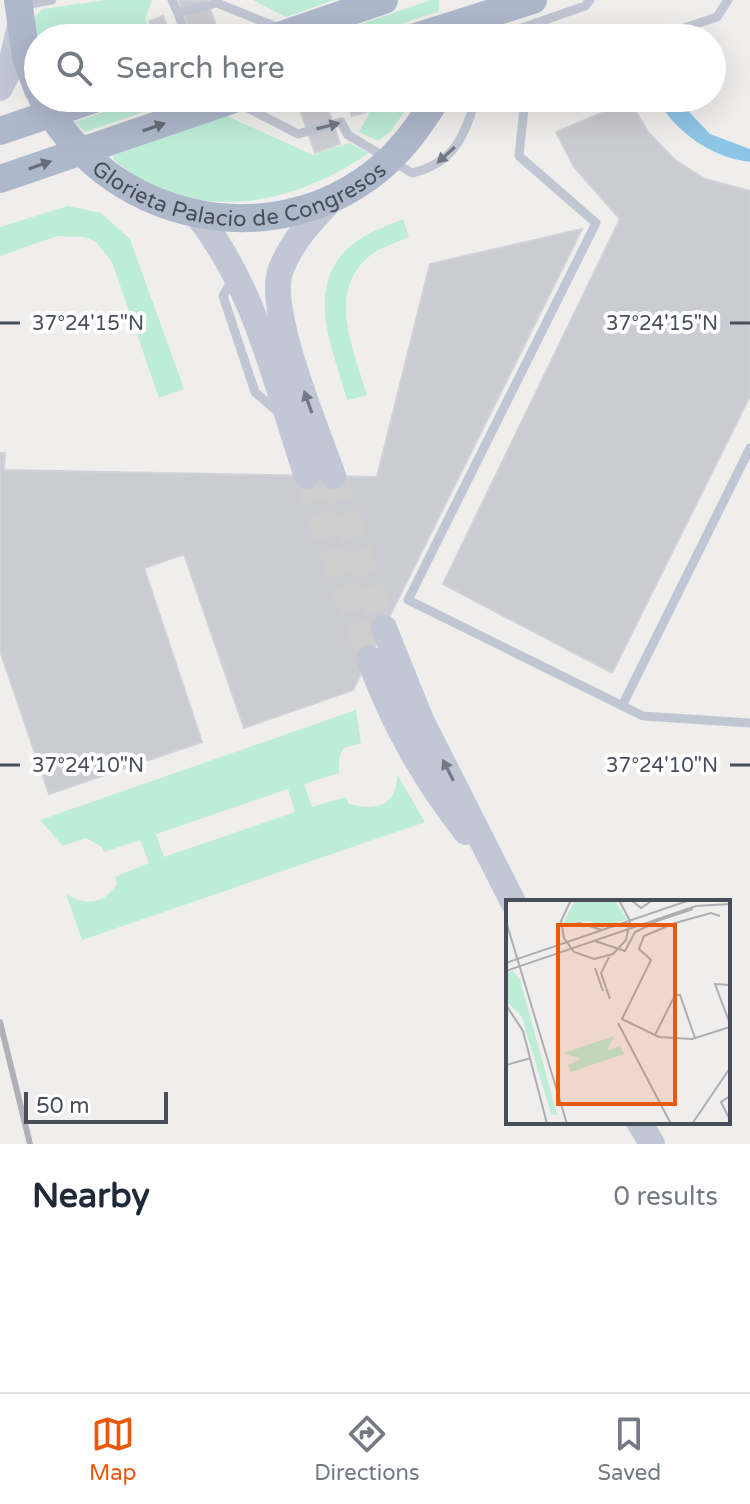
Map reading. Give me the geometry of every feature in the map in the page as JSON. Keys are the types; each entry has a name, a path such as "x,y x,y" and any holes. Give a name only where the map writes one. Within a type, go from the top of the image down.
{"main road":[{"path":"313,24 384,0"},
{"path":"449,24 533,0"},
{"path":"0,88 10,68 19,11"},
{"path":"0,131 28,112"},
{"name":"Glorieta Palacio de Congresos","path":"52,112 80,152 133,192 197,215 231,219 265,218 332,199 389,161 428,112"},
{"path":"0,179 196,112"},
{"path":"197,215 222,247 236,274 288,421 320,476 278,309 280,270 301,232 332,199"},
{"path":"384,628 421,720 512,900"},
{"path":"369,658 394,722 426,780 492,866"},
{"path":"640,1124 652,1144"}],"lane":[{"path":"19,11 52,0"},
{"path":"172,0 182,24"},
{"path":"533,24 585,6 590,0"},
{"path":"696,24 717,17 728,0"},
{"path":"178,13 217,3 259,24"},
{"path":"258,112 298,134 341,122 348,135 375,148 389,161 412,173 428,169 447,156 465,135 472,112"},
{"path":"524,112 519,156 596,223 408,600 643,716 750,723"},
{"path":"622,706 750,448"}],"green space":[{"path":"106,0 152,0 145,19 147,24 33,24 43,9"},
{"path":"253,0 334,0 286,17"},
{"path":"439,0 439,11 400,24 361,24"},
{"path":"104,112 143,112 85,132 75,122"},
{"path":"404,112 391,131 378,141 359,132 369,114"},
{"path":"227,116 313,155 349,143 369,153 339,172 307,186 274,196 241,201 208,201 175,194 143,180 113,159 114,155"},
{"path":"68,206 101,213 130,239 184,389 159,398 112,262 96,242 85,237 57,236 0,256 0,227"},
{"path":"403,219 409,237 375,252 359,266 350,282 346,300 347,319 367,395 347,400 329,339 325,298 329,278 338,260 353,244"},
{"path":"356,710 361,743 344,748 339,757 339,773 304,784 312,807 346,797 349,804 359,806 384,804 393,793 397,774 425,822 82,940 66,894 87,902 101,899 117,883 115,877 149,863 140,840 104,852 102,847 86,838 63,846 40,820","holes":["288,789 295,812 164,857 156,834"]}],"water":[{"path":"666,112 689,112 710,134 750,149 750,162 708,149"}],"building":[{"path":"179,0 207,0 216,24 184,24 187,23"},
{"path":"163,16 166,24 150,24 149,21"},
{"path":"301,112 329,112 340,144 315,153"},
{"path":"604,112 636,112 648,132 675,160 705,179 750,191 750,396 612,673 443,584 620,219 574,167 556,132"},
{"path":"582,229 353,690 244,728 184,554 144,568 202,742 49,794 0,651 0,453 5,453 4,470 377,477 430,264"}],"tunnel":[{"path":"307,476 369,658"},
{"path":"333,476 384,628"}],"railway":[{"path":"0,1022 30,1144"}]}
